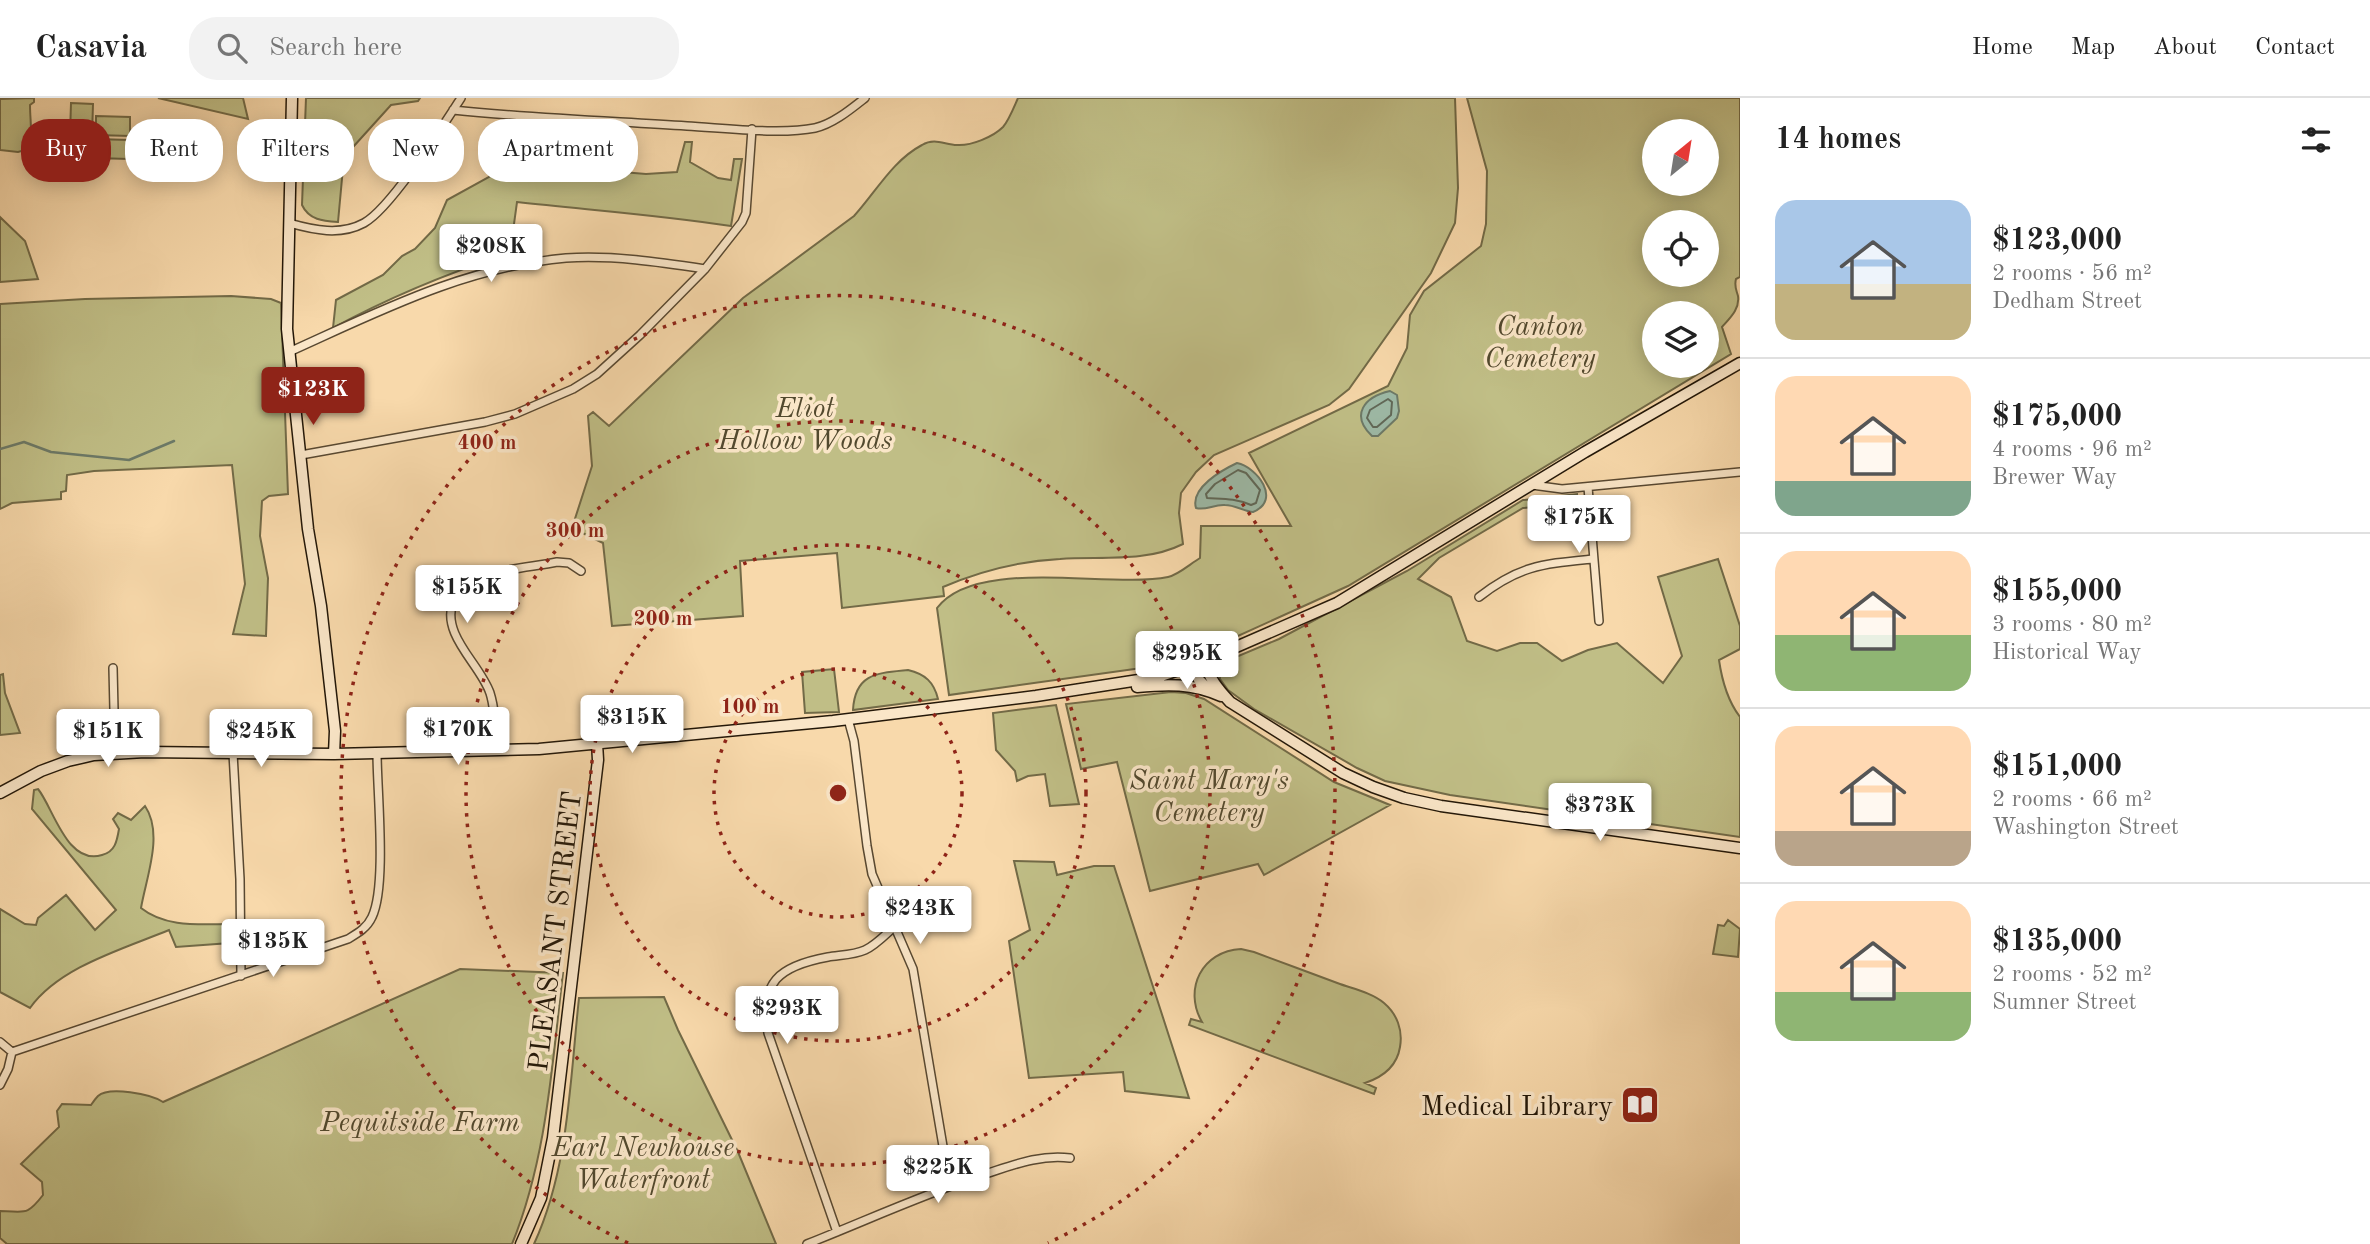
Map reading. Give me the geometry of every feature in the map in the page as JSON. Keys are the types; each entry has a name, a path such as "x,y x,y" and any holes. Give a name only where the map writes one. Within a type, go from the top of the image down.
{"main road":[{"path":"292,98 287,276 289,352 308,529 321,606 335,731 334,754"},
{"path":"0,793 41,771 68,761 115,753 334,754 496,751 848,719 1136,682 1204,661 1338,603 1531,485 1740,363"},
{"path":"1204,661 1208,674 1230,702"},
{"path":"1192,665 1199,680 1214,693 1343,773 1404,798 1740,848"},
{"path":"1079,690 1094,692 1181,684 1214,693"},
{"name":"PLEASANT STREET","path":"520,1244 541,1198 553,1138 598,760 597,743"}],"street":[{"path":"289,223 328,232 362,224 376,215 461,98"},
{"path":"453,110 522,117 752,129 816,128 830,123 865,98"},
{"path":"302,455 516,414 573,389 611,363 705,269 743,222 746,213 752,129"},
{"path":"289,352 436,287 493,269 568,258 603,258 705,269"},
{"path":"1531,485 1562,489 1740,472"},
{"path":"1588,487 1599,621"},
{"path":"1479,597 1515,573 1532,566 1593,559"},
{"path":"496,751 495,713 489,689 450,622 455,596 461,585 477,577 557,562 569,563 581,571"},
{"path":"113,668 115,753"},
{"path":"848,719 854,741 872,874 913,969 945,1158 953,1185"},
{"path":"233,753 240,879 241,976"},
{"path":"12,1052 348,939 364,929 373,916 380,877 377,753"},
{"path":"837,1232 768,1033 764,1010 766,998 778,977 791,968 803,962 864,950 895,926"},
{"path":"0,1042 12,1052"},
{"path":"0,1085 12,1052"},
{"path":"807,1244 953,1185 1041,1157 1070,1158"}],"green space":[{"path":"34,98 30,105 30,119 21,119 21,151 0,150 0,99"},
{"path":"158,98 243,98 248,119"},
{"path":"306,98 420,98 418,101 391,105 378,119 368,119 368,130 354,146 354,119 305,119"},
{"name":"Eliot Hollow Woods","path":"1018,98 1455,98 1458,188 1455,223 1431,273 1349,389 1329,405 1214,455 1196,472 1181,493 1179,513 1183,544 1154,554 1123,558 1060,559 1015,565 971,576 943,587 944,596 842,608 837,553 740,561 743,616 612,626 603,543 572,528 592,466 588,416 593,412 609,426 743,298 854,216 902,159 927,143 963,145 988,137 1003,127"},
{"name":"Canton Cemetery","path":"1467,98 1740,98 1740,277 1735,284 1737,305 1722,327 1731,354 1719,361 1719,301 1642,301 1642,378 1691,378 1348,586 1189,657 1156,666 949,695 937,608 956,592 981,583 1012,579 1143,580 1168,577 1200,558 1201,526 1291,526 1249,453 1388,386 1407,348 1410,315 1424,291 1481,246 1486,224 1487,171"},
{"path":"71,103 93,104 93,119 70,119"},
{"path":"96,116 130,117 125,119 125,136 111,135 111,119 96,119"},
{"path":"111,139 125,140 125,159 111,158"},
{"path":"685,142 692,142 690,162 718,178 731,180 734,159 742,159 731,226 517,202 510,253 420,286 333,328 336,300 383,275 402,256 415,249 435,228 447,200 480,182 638,182 638,173 677,172"},
{"path":"303,182 342,182 338,222 313,217 302,205"},
{"path":"0,217 25,241 38,279 0,282"},
{"path":"231,296 271,299 281,303 288,494 269,496 262,501 260,536 268,578 266,636 233,634 245,584 232,465 94,471 67,475 66,491 61,492 61,499 12,503 0,509 0,304"},
{"path":"1577,494 1577,502 1523,508 1439,558 1418,579 1451,597 1467,641 1497,651 1520,643 1537,643 1562,661 1588,650 1617,643 1663,683 1682,656 1658,577 1718,559 1740,626 1740,649 1719,660 1726,690 1740,717 1740,837 1450,795 1385,781 1254,709 1228,690 1220,679 1219,668 1224,662 1279,639 1407,571 1523,500"},
{"path":"834,669 839,712 805,713 802,672"},
{"path":"908,670 928,680 938,699 853,710 858,689 863,682 878,674"},
{"path":"3,674 5,693 20,733 0,735 0,675"},
{"name":"Saint Mary's Cemetery","path":"1171,692 1186,693 1204,699 1334,782 1390,805 1264,875 1258,864 1150,891 1117,762 1081,769 1066,704"},
{"path":"1056,705 1079,804 1050,806 1045,774 1028,776 1017,781 1015,771 996,750 993,713"},
{"path":"38,789 70,844 79,852 90,856 106,854 113,849 119,829 113,819 118,813 131,820 145,806 153,830 153,843 141,908 172,922 231,924 230,943 176,947 169,930 75,970 57,981 30,1008 0,992 0,909 25,924 36,925 38,918 66,895 95,930 116,910 32,809 34,790"},
{"path":"1014,861 1054,862 1057,875 1094,866 1114,866 1189,1098 1125,1091 1123,1072 1029,1078 1009,941 1030,930"},
{"path":"1728,920 1740,929 1738,957 1713,954 1718,925 1724,926"},
{"path":"1241,949 1363,992 1389,1007 1400,1029 1400,1047 1396,1060 1388,1070 1365,1083 1376,1088 1374,1094 1189,1025 1191,1019 1202,1022 1195,997 1200,974 1216,957 1227,951"},
{"name":"Pequitside Farm","path":"460,969 563,973 541,1144 524,1211 512,1244 7,1244 0,1238 0,1211 29,1210 43,1195 42,1182 21,1164 59,1127 57,1111 62,1104 91,1105 103,1093 120,1091 163,1102"},
{"name":"Earl Newhouse Waterfront","path":"664,997 738,1152 776,1244 534,1244 555,1185 561,1154 579,998"}],"water":[{"path":"1390,391 1397,395 1397,418 1378,436 1372,436 1362,421 1363,408 1373,398"},
{"path":"1237,463 1252,471 1263,484 1266,500 1261,507 1253,512 1225,505 1196,508 1195,501 1202,487"}],"waterway":[{"path":"0,449 24,442 51,452 129,460 174,441"}],"place":[{"name":"Medical Library","path":"1640,1105"}]}
